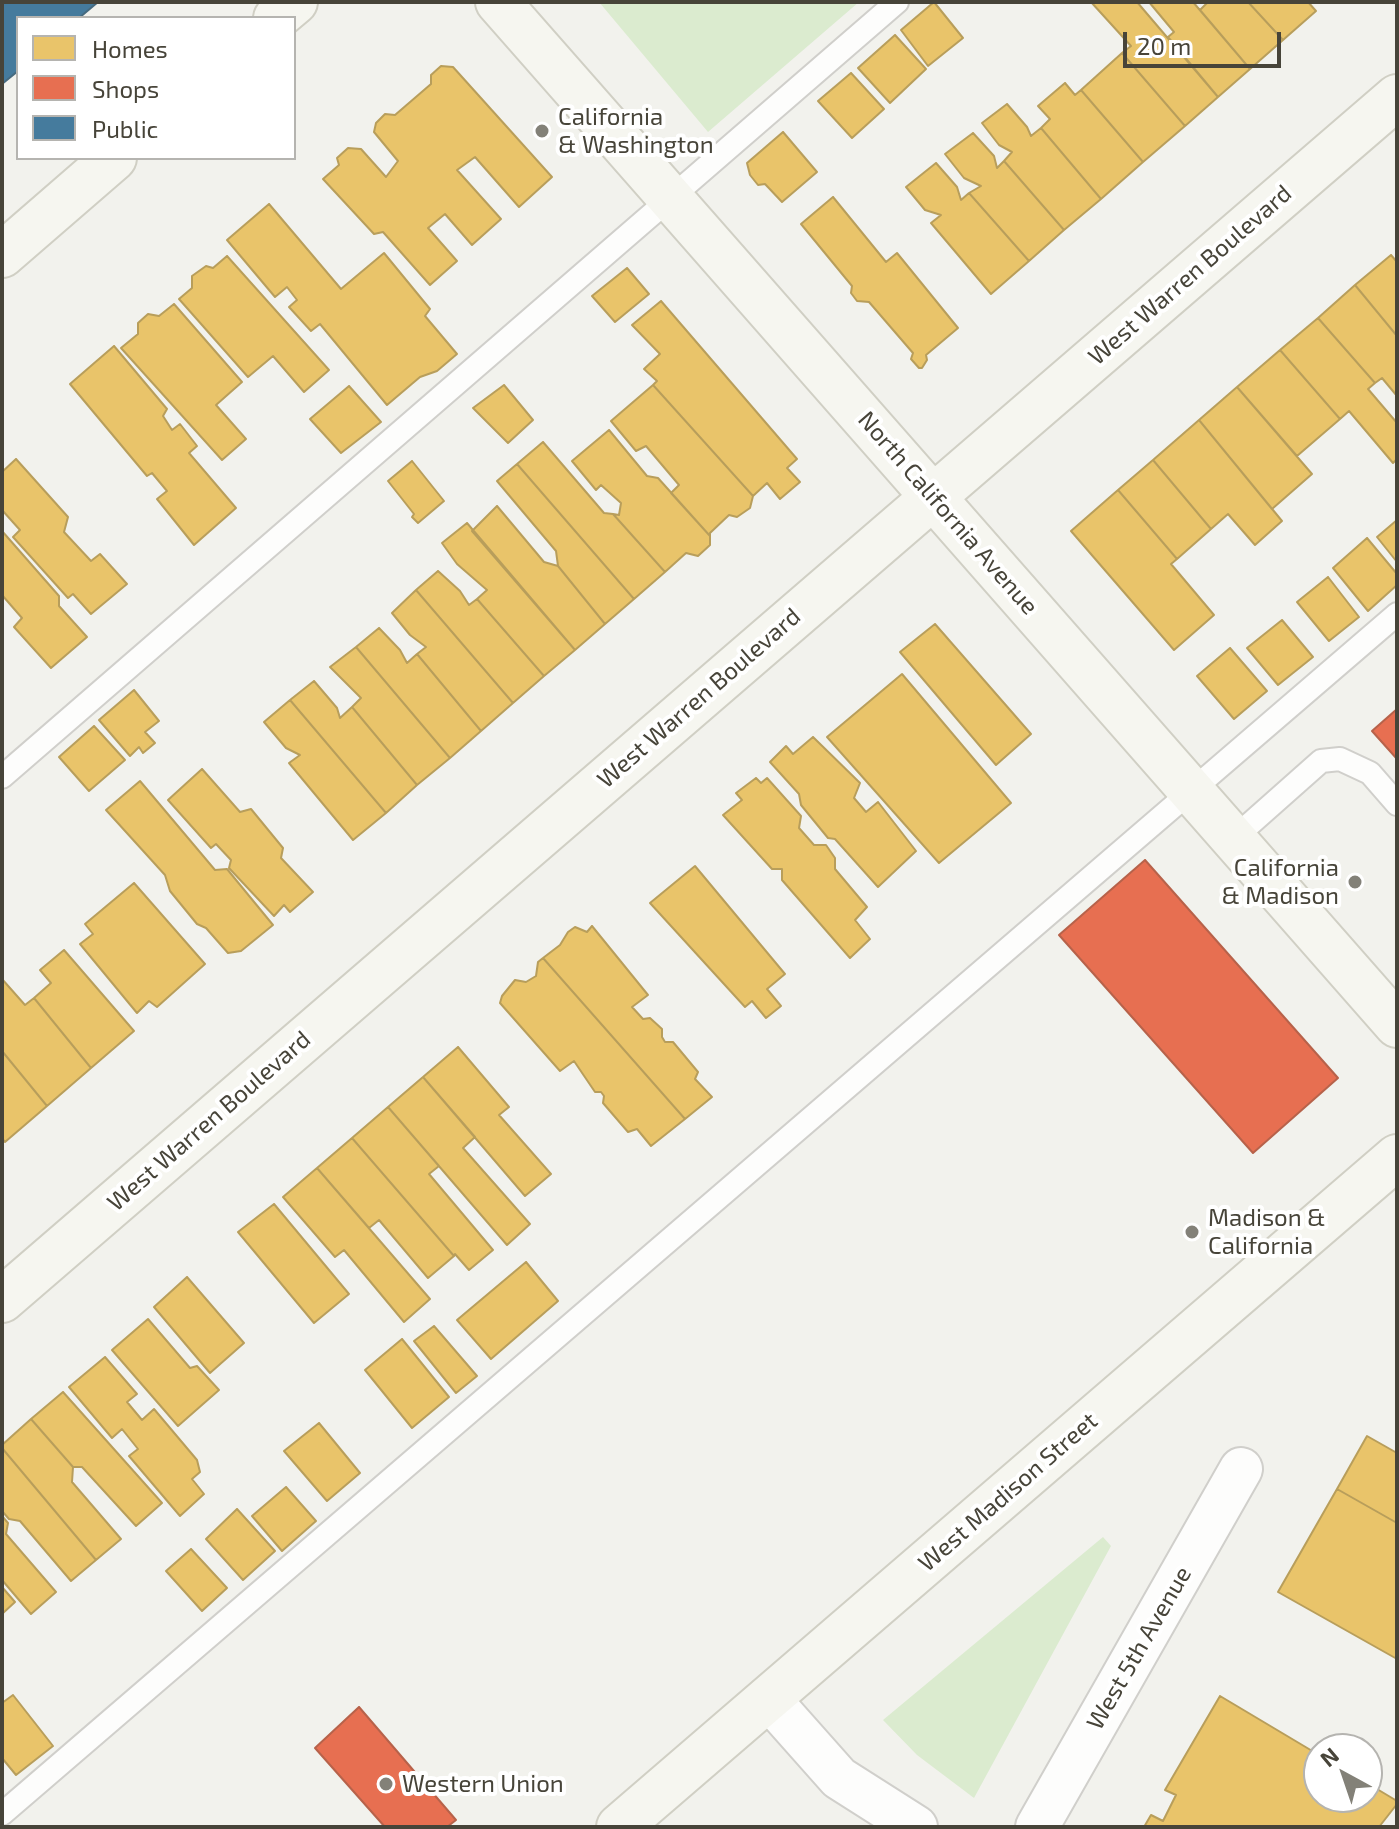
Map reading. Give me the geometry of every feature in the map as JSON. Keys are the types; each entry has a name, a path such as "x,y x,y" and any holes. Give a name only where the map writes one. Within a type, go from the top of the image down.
{"street":[{"path":"278,16 295,2"},
{"name":"North California Avenue","path":"498,2 1397,1025"},
{"name":"West Warren Boulevard","path":"2,1300 1397,97"},
{"path":"2,255 112,160"},
{"name":"West Madison Street","path":"619,1827 1397,1157"},
{"name":"West 5th Avenue","path":"1037,1827 1241,1469"},
{"path":"768,1698 839,1778 916,1827"}],"lane":[{"path":"2,777 897,2"},
{"path":"2,1814 1397,614"},
{"path":"1233,839 1321,761 1340,759 1370,773 1397,804"}],"green space":[{"path":"599,2 859,2 708,132"},
{"path":"1103,1537 1111,1546 974,1798 917,1755 883,1720"}],"building: Homes":[{"path":"934,2 963,38 928,66 901,30"},
{"path":"1091,2 1137,2 1218,97 1185,126 1122,53 1131,46"},
{"path":"1149,2 1193,2 1250,69 1218,97 1168,37 1174,32"},
{"path":"1208,2 1248,2 1283,40 1250,69 1200,10"},
{"path":"1248,2 1308,2 1316,11 1283,40"},
{"path":"895,35 926,69 890,103 858,68"},
{"path":"1122,53 1185,126 1143,162 1081,90"},
{"path":"441,66 453,67 552,177 519,207 475,157 457,170 501,219 472,245 445,214 428,228 457,261 430,285 383,232 374,234 323,179 339,165 337,158 348,148 361,149 386,177 398,161 374,132 376,123 385,114 395,115 431,84 431,75"},
{"path":"851,73 884,109 852,138 818,101"},
{"path":"1065,83 1075,95 1081,90 1143,162 1101,199 1041,128 1050,119 1038,106"},
{"path":"1007,104 1031,136 1041,128 1101,199 1064,230 1004,161 1012,152 999,145 982,123"},
{"path":"783,132 817,172 782,202 765,184 758,185 750,175 747,163"},
{"path":"973,133 994,156 997,168 1004,161 1064,230 1029,261 969,193 981,186 964,178 945,154"},
{"path":"936,163 957,187 961,200 969,193 1029,261 991,294 931,223 941,215 925,210 906,187"},
{"path":"833,197 886,262 897,253 958,328 926,355 927,360 922,368 911,359 913,353 869,302 857,301 851,293 852,286 801,224"},
{"path":"269,204 341,289 384,253 430,309 425,316 457,354 437,371 420,377 387,405 320,324 311,331 289,307 297,300 287,287 275,297 227,240"},
{"path":"1391,255 1397,262 1397,336 1355,285"},
{"path":"227,256 329,370 304,392 273,356 248,377 179,299 192,288 192,276 206,266 213,268"},
{"path":"627,268 649,294 615,322 592,296"},
{"path":"1355,285 1397,336 1397,396 1382,378 1375,383 1318,318"},
{"path":"661,301 797,459 787,468 800,482 780,499 767,483 753,496 653,385 657,381 644,369 660,354 632,325"},
{"path":"174,304 242,382 216,405 246,439 222,460 121,348 138,334 138,323 148,314 159,316"},
{"path":"1318,318 1375,383 1368,389 1397,423 1397,459 1393,463 1349,411 1340,419 1280,350"},
{"path":"114,346 167,409 163,416 172,430 180,424 197,446 189,453 236,508 194,545 157,499 167,491 152,473 147,476 70,384"},
{"path":"1280,350 1340,419 1297,456 1237,387"},
{"path":"504,385 533,420 508,443 473,408"},
{"path":"653,385 753,496 750,508 737,517 729,515 710,536 671,493 679,485 646,446 636,451 611,421"},
{"path":"349,386 381,422 341,453 310,419"},
{"path":"1237,387 1312,474 1272,509 1199,420"},
{"path":"1199,420 1282,521 1255,545 1228,514 1211,529 1153,460"},
{"path":"609,430 647,476 658,478 710,536 710,545 698,556 686,553 665,572 613,514 619,515 621,503 601,485 596,490 572,461"},
{"path":"543,442 604,513 613,514 665,572 634,599 517,464"},
{"path":"16,459 68,517 64,532 91,561 100,554 127,584 91,614 73,594 68,598 13,537 20,530 2,510 2,472"},
{"path":"1153,460 1211,529 1177,559 1118,490"},
{"path":"412,461 444,501 418,523 388,481"},
{"path":"517,464 634,599 605,624 558,566 556,551 497,481"},
{"path":"1118,490 1177,559 1171,564 1214,615 1174,650 1071,531"},
{"path":"497,506 544,562 558,566 605,624 575,650 472,531"},
{"path":"1397,520 1397,562 1377,537"},
{"path":"467,523 575,650 544,676 477,599 487,590 457,564 442,543"},
{"path":"2,531 59,596 59,606 87,637 51,668 14,627 22,618 2,595"},
{"path":"1367,538 1397,574 1397,585 1368,611 1333,568"},
{"path":"438,571 460,591 469,605 477,599 544,676 513,703 416,590"},
{"path":"1328,577 1359,617 1329,641 1297,602"},
{"path":"416,590 513,703 481,731 417,654 426,647 410,635 392,613"},
{"path":"1282,620 1313,657 1278,685 1247,648"},
{"path":"935,624 1031,734 996,765 900,652"},
{"path":"379,628 400,650 407,663 417,654 481,731 450,758 356,647"},
{"path":"356,647 450,758 417,785 352,707 361,698 330,667"},
{"path":"1230,648 1267,691 1234,719 1197,676"},
{"path":"902,674 1011,803 939,863 827,737"},
{"path":"314,681 337,708 340,718 352,707 417,785 386,813 290,700"},
{"path":"134,690 159,721 145,732 155,743 143,753 139,747 130,756 99,720"},
{"path":"290,700 386,813 353,840 289,763 300,755 286,748 264,722"},
{"path":"94,726 125,760 89,791 59,757"},
{"path":"813,737 860,783 854,798 866,812 878,802 916,851 878,887 835,839 828,838 801,805 799,794 770,762 786,746 793,754"},
{"path":"202,769 240,812 251,809 283,848 281,858 313,892 290,912 284,905 274,916 229,868 231,860 216,844 211,848 168,800"},
{"path":"756,778 761,783 767,778 801,816 799,828 814,845 826,845 835,858 835,869 867,907 855,920 870,939 850,958 782,880 782,869 772,869 723,815 742,800 736,793"},
{"path":"140,781 215,870 227,869 273,925 241,951 228,953 206,928 197,924 170,891 165,875 106,810"},
{"path":"695,866 785,974 767,989 781,1006 766,1018 752,1001 745,1007 650,903"},
{"path":"134,883 205,964 157,1007 149,1001 137,1013 80,944 93,934 85,924"},
{"path":"592,926 648,995 632,1007 643,1019 650,1018 662,1029 665,1042 673,1042 698,1072 695,1079 712,1097 685,1119 543,958 560,945 575,927 587,932"},
{"path":"64,950 134,1031 91,1068 34,998 51,983 40,970"},
{"path":"543,958 685,1119 651,1146 637,1129 628,1132 603,1103 601,1092 595,1092 574,1061 560,1071 500,1003 515,980 526,982 536,976 538,962"},
{"path":"2,979 25,1005 34,998 91,1068 47,1106 2,1051"},
{"path":"458,1047 509,1107 499,1115 551,1174 525,1196 423,1077"},
{"path":"2,1051 47,1106 5,1142 2,1138"},
{"path":"423,1077 475,1137 463,1148 530,1224 507,1245 388,1107"},
{"path":"388,1107 439,1166 429,1174 493,1250 469,1270 352,1138"},
{"path":"352,1138 454,1256 428,1278 379,1220 369,1228 317,1168"},
{"path":"317,1168 430,1299 404,1322 344,1250 335,1257 283,1197"},
{"path":"274,1204 349,1294 314,1323 238,1232"},
{"path":"526,1262 558,1301 491,1359 457,1320"},
{"path":"187,1277 244,1343 210,1373 154,1307"},
{"path":"148,1319 190,1368 197,1366 219,1390 178,1426 112,1350"},
{"path":"434,1326 477,1376 456,1393 414,1341"},
{"path":"402,1339 449,1397 412,1428 365,1370"},
{"path":"105,1357 137,1394 127,1402 142,1420 154,1409 197,1460 200,1472 192,1479 204,1494 180,1516 129,1456 138,1449 122,1429 112,1438 69,1387"},
{"path":"63,1392 162,1503 136,1526 82,1467 73,1467 31,1419"},
{"path":"31,1419 73,1467 72,1482 121,1539 96,1560 2,1448"},
{"path":"319,1423 360,1473 327,1501 284,1451"},
{"path":"1367,1436 1397,1453 1397,1523 1337,1489"},
{"path":"2,1448 96,1560 71,1581 20,1521 9,1519 2,1511"},
{"path":"286,1487 316,1521 282,1551 252,1516"},
{"path":"1337,1489 1397,1523 1397,1659 1278,1592"},
{"path":"237,1509 275,1551 243,1580 206,1539"},
{"path":"2,1516 8,1523 6,1534 56,1592 31,1614 2,1580"},
{"path":"191,1549 227,1588 202,1611 166,1571"},
{"path":"2,1587 15,1602 2,1614"},
{"path":"13,1695 53,1746 16,1775 2,1758 2,1703"},
{"path":"1220,1696 1303,1745 1303,1813 1383,1813 1383,1793 1397,1804 1379,1827 1144,1827 1151,1815 1163,1821 1176,1795 1165,1790"}],"building: Shops":[{"path":"1397,709 1397,759 1372,731"},
{"path":"1145,860 1338,1078 1253,1153 1059,935"},
{"name":"Western Union","path":"359,1707 456,1820 447,1827 385,1827 315,1748"}],"building: Public":[{"path":"2,2 98,2 81,16 16,16 16,73 2,84"}],"place":[{"name":"California & Washington","path":"542,131"},
{"name":"California & Madison","path":"1355,882"},
{"name":"Madison & California","path":"1192,1232"},
{"name":"Western Union","path":"386,1784"}]}
